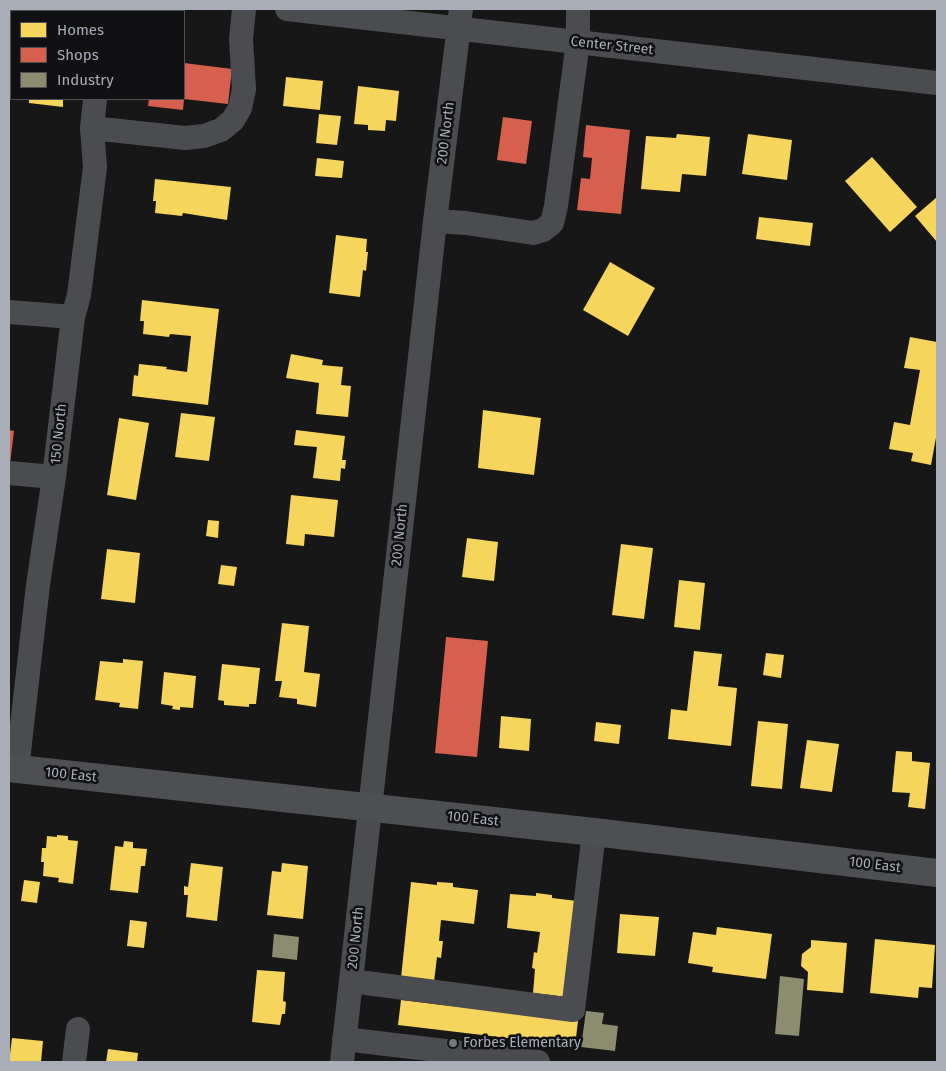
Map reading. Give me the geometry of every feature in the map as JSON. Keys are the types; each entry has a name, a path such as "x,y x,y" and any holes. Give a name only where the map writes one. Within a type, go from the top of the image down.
{"main road":[{"name":"100 East","path":"13,768 594,832 937,873"}],"street":[{"path":"92,128 184,138 204,136 221,130 233,120 240,108 244,89 241,39 244,9"},
{"name":"Center Street","path":"287,9 460,18 578,42 937,83"},
{"path":"435,221 466,223 533,233 543,230 552,223 556,206 578,42 578,9"},
{"name":"200 North","path":"342,1062 435,221 460,18"},
{"name":"150 North","path":"13,768 54,477 73,317 79,295 95,167 92,128 95,100"},
{"path":"9,312 73,317"},
{"path":"9,473 54,477"},
{"path":"351,981 573,1010 594,832"},
{"path":"74,1062 78,1029"},
{"path":"344,1039 538,1062"}],"building: Homes":[{"path":"286,77 323,81 320,110 283,106"},
{"path":"358,86 399,91 396,121 386,120 385,131 368,130 368,125 354,124"},
{"path":"29,100 63,100 63,107 29,103"},
{"path":"319,114 341,116 337,145 316,143"},
{"path":"677,134 710,137 706,176 682,174 680,192 641,189 646,136 676,138"},
{"path":"748,134 792,140 787,180 742,174"},
{"path":"872,157 917,207 890,232 845,181"},
{"path":"317,158 344,161 342,178 315,176"},
{"path":"155,179 231,187 227,220 183,213 182,216 155,213 156,201 153,201"},
{"path":"937,197 937,242 915,216"},
{"path":"759,217 813,223 810,246 756,239"},
{"path":"336,235 367,239 366,271 363,270 360,297 329,293"},
{"path":"610,262 655,288 628,336 583,310"},
{"path":"142,300 219,309 208,405 132,396 134,375 138,376 139,364 167,367 166,369 187,372 191,336 170,334 169,337 143,334 144,321 140,321"},
{"path":"910,337 937,342 937,432 931,465 911,461 913,453 889,449 894,422 910,425 920,370 904,368"},
{"path":"291,354 323,360 322,365 343,367 341,385 351,386 348,417 316,414 319,383 286,378"},
{"path":"483,410 541,418 534,475 478,468"},
{"path":"181,413 215,417 209,461 175,457"},
{"path":"119,418 149,423 136,500 107,495"},
{"path":"296,430 345,436 342,460 346,460 345,469 341,468 340,481 313,478 317,447 294,445"},
{"path":"291,495 338,500 334,537 305,534 304,546 286,544"},
{"path":"208,520 219,521 218,538 206,536"},
{"path":"467,538 498,542 494,581 462,577"},
{"path":"621,544 653,548 644,619 612,615"},
{"path":"107,549 140,553 135,603 101,599"},
{"path":"221,565 237,567 234,586 218,584"},
{"path":"679,580 705,583 700,630 674,627"},
{"path":"282,623 309,626 304,672 320,674 316,707 297,704 297,699 279,697 282,681 275,681"},
{"path":"694,651 722,654 718,686 737,688 731,746 668,739 671,709 687,711"},
{"path":"766,653 784,655 781,678 763,675"},
{"path":"123,659 143,661 138,709 119,707 120,703 95,700 100,661 123,663"},
{"path":"222,664 260,668 256,704 249,704 249,707 224,705 224,701 218,700"},
{"path":"164,672 196,676 193,708 180,707 180,710 172,709 173,706 161,704"},
{"path":"501,716 531,719 529,751 499,748"},
{"path":"758,721 788,724 782,789 751,786"},
{"path":"596,722 621,725 619,744 594,741"},
{"path":"807,740 839,744 832,792 800,788"},
{"path":"896,751 912,752 912,761 930,763 925,809 908,807 910,793 892,792"},
{"path":"57,835 68,836 68,840 78,841 73,884 58,882 59,878 43,876 42,848 46,848 47,836 57,837"},
{"path":"124,841 133,842 133,848 147,849 145,866 141,866 138,893 110,890 115,846 123,847"},
{"path":"191,863 223,867 217,921 186,917 188,895 184,895 184,886 188,887"},
{"path":"282,863 308,866 303,919 267,915 272,871 281,872"},
{"path":"24,880 40,882 37,903 21,901"},
{"path":"411,882 437,885 437,882 453,883 453,887 478,890 474,924 441,920 439,941 443,941 441,958 437,957 434,982 401,978"},
{"path":"536,893 552,895 552,898 577,901 567,997 533,993 535,969 532,968 534,952 537,953 540,932 507,928 510,894 536,896"},
{"path":"620,914 659,917 655,956 617,953"},
{"path":"130,920 147,922 144,948 127,946"},
{"path":"717,927 772,934 766,979 712,972 713,967 688,963 693,932 716,935"},
{"path":"875,939 935,945 932,988 919,987 918,998 870,993"},
{"path":"811,940 847,943 843,993 807,990 808,972 801,966 802,954 811,947"},
{"path":"257,970 285,972 283,1001 286,1002 285,1014 282,1014 280,1025 252,1022"},
{"path":"401,1000 578,1021 575,1046 398,1025"},
{"path":"12,1038 43,1041 41,1062 9,1062"},
{"path":"108,1049 138,1053 137,1062 106,1062"}],"building: Shops":[{"path":"185,63 232,69 228,104 185,99"},
{"path":"149,100 184,100 183,110 148,106"},
{"path":"503,117 532,121 526,164 497,160"},
{"path":"586,125 630,130 621,214 577,210 581,178 590,179 592,158 583,157"},
{"path":"9,430 14,431 10,464 9,464"},
{"path":"446,637 488,641 477,757 435,753"}],"building: Industry":[{"path":"274,934 299,937 297,960 272,957"},
{"path":"780,976 804,979 799,1036 775,1034"},
{"path":"586,1011 604,1013 602,1024 618,1026 615,1051 581,1047"}],"place":[{"name":"Forbes Elementary","path":"453,1043"}]}
